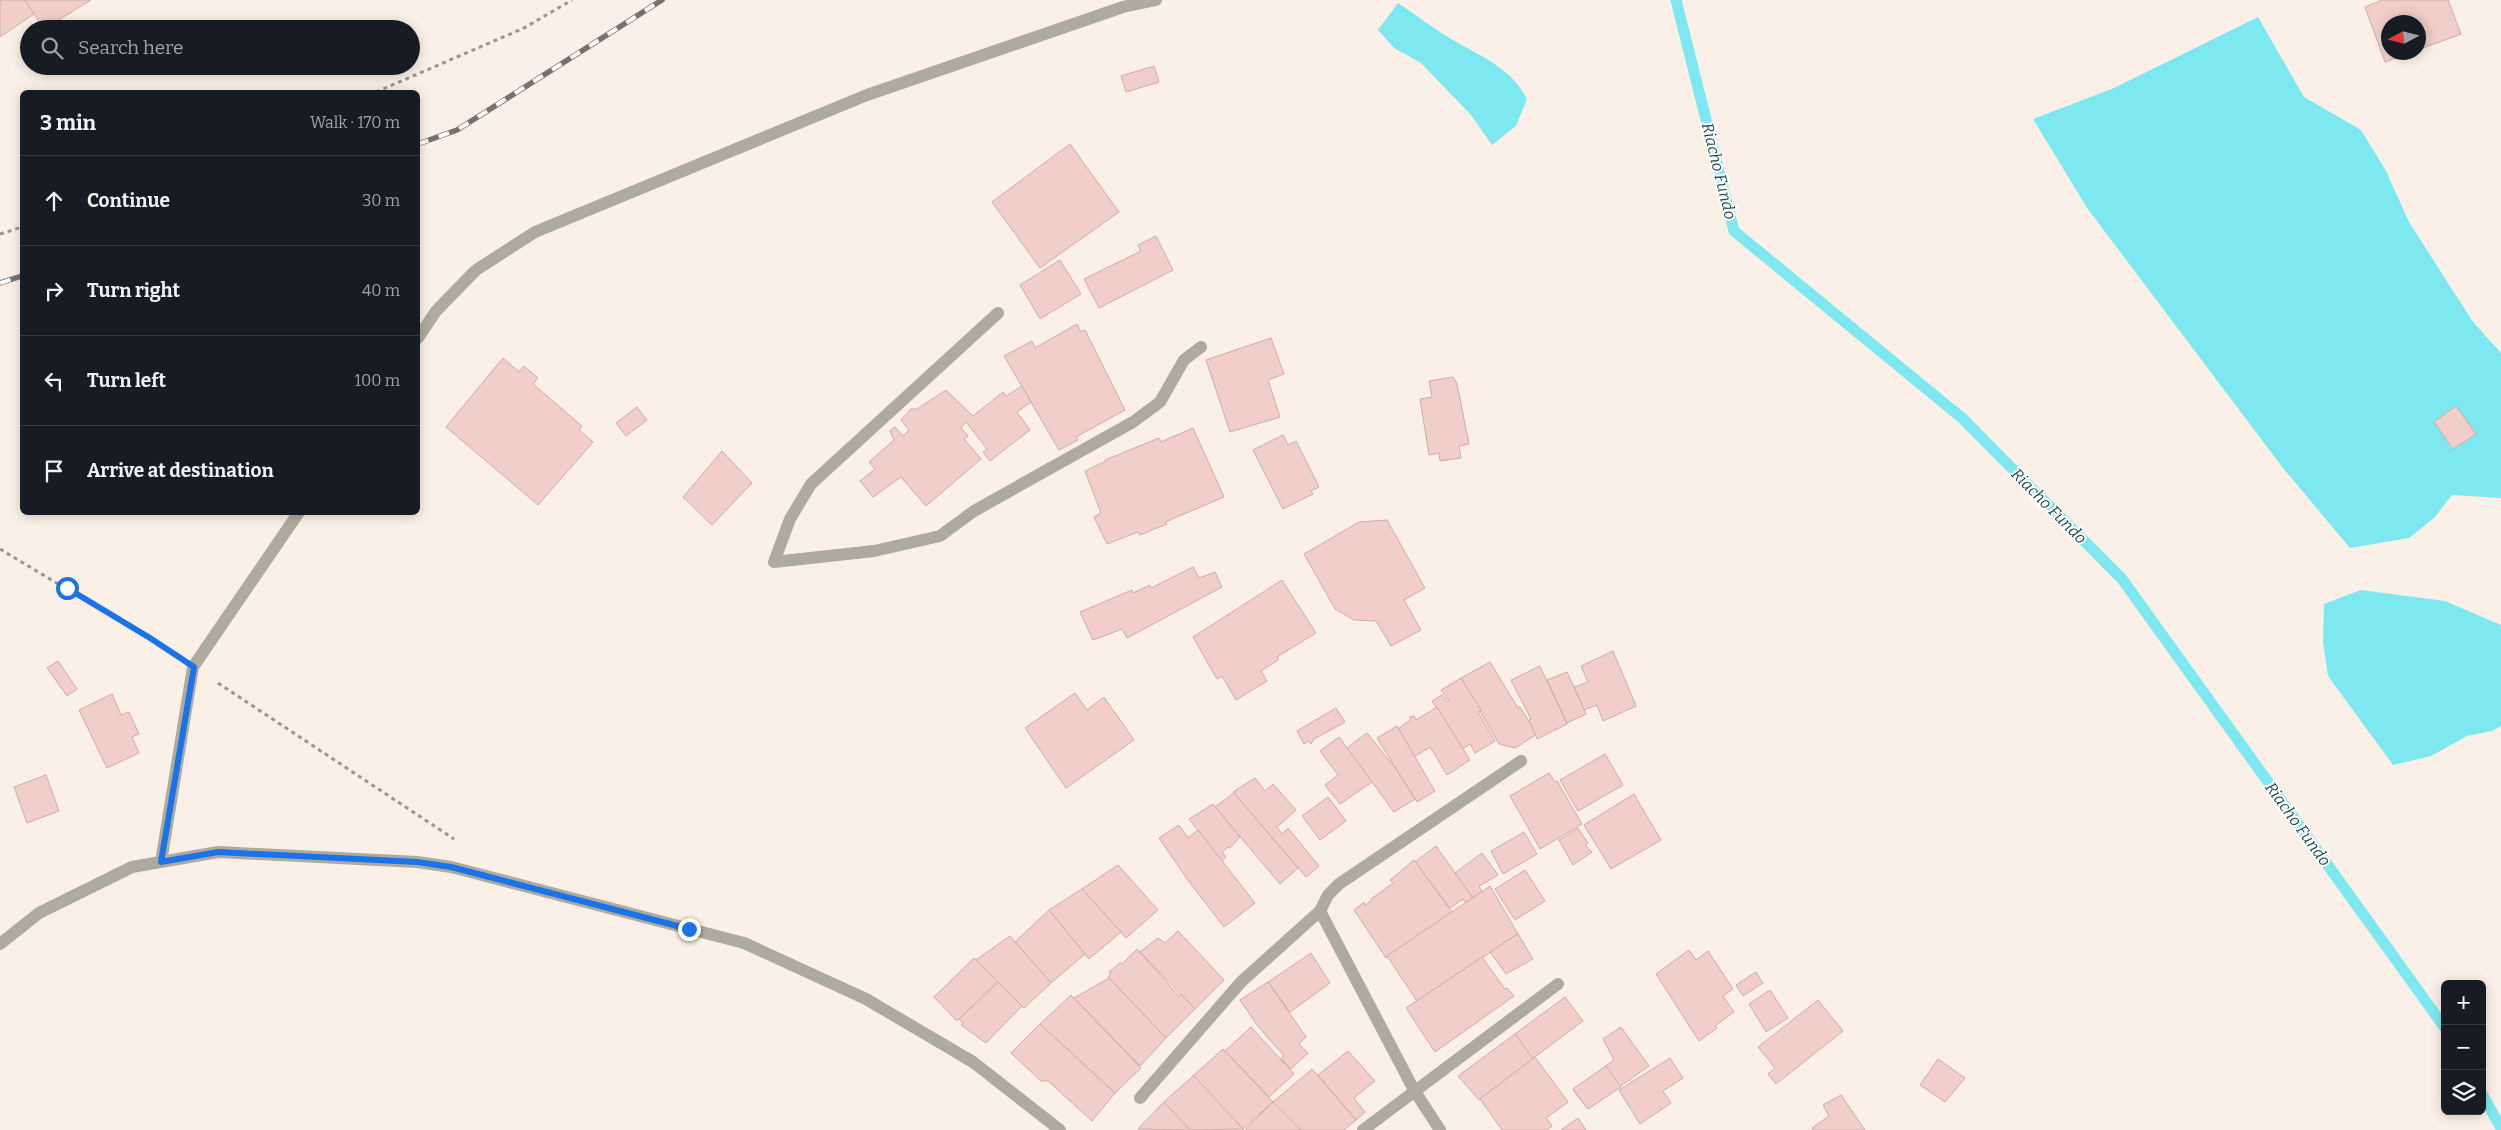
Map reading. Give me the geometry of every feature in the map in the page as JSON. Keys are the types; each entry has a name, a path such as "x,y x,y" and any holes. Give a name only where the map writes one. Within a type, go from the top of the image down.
{"street":[{"path":"420,335 436,311 476,270 535,232 867,95 1124,7 1156,0"},
{"path":"998,313 811,484 790,519 774,562 874,551 940,536 974,511 1133,422 1160,402 1184,360 1201,347"},
{"path":"161,862 194,667 296,515"},
{"path":"1140,1098 1241,982 1320,912 1328,895 1338,884 1521,760"},
{"path":"0,944 39,913 132,867 218,852 417,862 451,867 744,943 866,999 973,1062 1060,1130"},
{"path":"1320,912 1414,1090 1440,1130"},
{"path":"1363,1130 1558,984"}],"path":[{"path":"420,73 524,28 572,0"},
{"path":"381,90 415,75"},
{"path":"0,234 20,228"},
{"path":"0,548 150,638 454,840"}],"water":[{"path":"1398,3 1446,36 1495,64 1513,79 1527,99 1516,126 1492,145 1471,115 1421,63 1394,48 1378,30"},
{"path":"2258,17 2304,97 2361,130 2386,171 2409,222 2473,322 2501,353 2501,498 2452,495 2434,518 2409,538 2350,548 2283,468 2087,208 2033,119 2114,88"},
{"path":"2361,590 2445,601 2501,625 2501,726 2492,731 2467,736 2431,756 2393,765 2328,676 2323,642 2324,604"}],"building":[{"path":"0,0 25,0 34,14 25,20 20,20 20,23 0,37"},
{"path":"25,0 91,0 59,20 38,20"},
{"path":"2382,0 2448,0 2461,34 2426,47 2426,15 2381,15 2381,51 2365,7"},
{"path":"1154,66 1159,82 1126,92 1121,76"},
{"path":"1070,144 1119,212 1040,268 992,202"},
{"path":"1156,236 1173,270 1099,308 1084,279 1141,251 1138,245"},
{"path":"1060,260 1081,294 1040,319 1020,285"},
{"path":"1077,324 1081,332 1085,330 1125,410 1076,437 1078,440 1059,450 1004,356 1032,341 1035,348"},
{"path":"1271,338 1284,374 1268,380 1280,417 1230,432 1206,360"},
{"path":"503,358 519,372 524,366 538,378 533,384 582,426 579,430 593,442 538,505 446,427"},
{"path":"1453,377 1457,384 1469,444 1459,446 1461,458 1440,461 1439,453 1429,455 1420,399 1432,397 1429,381"},
{"path":"1022,386 1031,402 1017,412 1030,430 990,461 983,452 987,449 966,422 961,428 968,436 964,439 981,459 926,506 901,477 873,497 860,481 875,469 869,462 894,440 890,431 895,427 903,436 909,430 901,420 911,409 917,409 946,390 973,416 1003,392 1006,396"},
{"path":"2456,406 2476,434 2453,449 2434,422"},
{"path":"637,407 647,420 626,436 616,423"},
{"path":"1193,428 1224,497 1165,522 1167,524 1140,535 1138,532 1107,544 1094,517 1101,513 1085,471 1105,460 1159,438 1161,442"},
{"path":"1283,435 1288,445 1296,441 1319,487 1311,491 1313,494 1283,509 1253,450"},
{"path":"722,451 752,483 712,525 683,497"},
{"path":"1387,520 1425,588 1404,600 1421,630 1391,646 1376,621 1354,620 1335,609 1304,554 1359,522"},
{"path":"1193,567 1199,578 1215,572 1222,587 1127,638 1122,629 1093,640 1080,612 1132,590 1133,593 1150,585 1151,588"},
{"path":"1282,580 1316,633 1277,657 1278,660 1261,671 1267,681 1236,700 1222,676 1217,679 1193,637"},
{"path":"1613,651 1636,706 1603,721 1597,705 1584,710 1574,687 1588,682 1581,666"},
{"path":"58,661 77,689 67,696 47,668"},
{"path":"1490,662 1518,708 1520,707 1537,734 1515,748 1499,744 1461,678"},
{"path":"1540,666 1567,724 1537,739 1529,720 1531,719 1511,680"},
{"path":"1567,672 1586,714 1567,723 1547,680"},
{"path":"1461,678 1481,710 1478,712 1495,741 1475,753 1470,744 1463,749 1432,701 1442,695 1447,702 1449,701 1441,690"},
{"path":"1075,693 1087,710 1104,697 1134,740 1066,788 1025,728"},
{"path":"112,694 121,715 129,712 139,734 132,737 139,753 107,768 79,710"},
{"path":"1437,707 1470,760 1447,775 1430,747 1414,757 1398,729 1411,719 1410,717 1414,716 1416,720"},
{"path":"1336,708 1345,722 1314,739 1311,744 1308,741 1304,744 1297,731"},
{"path":"1397,726 1435,791 1417,802 1377,738"},
{"path":"1367,733 1396,769 1415,799 1394,812 1347,748"},
{"path":"1339,737 1372,782 1340,804 1325,785 1338,775 1320,751"},
{"path":"1605,754 1623,785 1578,811 1560,780"},
{"path":"1549,773 1555,782 1557,781 1582,824 1540,849 1510,796"},
{"path":"46,775 59,811 27,823 14,787"},
{"path":"1255,778 1265,791 1273,784 1296,810 1277,827 1282,834 1288,828 1319,866 1306,877 1233,792"},
{"path":"1234,793 1298,868 1280,884 1215,807"},
{"path":"1634,794 1661,840 1611,869 1584,825"},
{"path":"1328,797 1346,821 1320,840 1302,816"},
{"path":"1213,804 1240,837 1230,848 1228,847 1222,852 1226,857 1222,861 1189,819"},
{"path":"1179,825 1188,838 1198,830 1255,903 1224,927 1187,879 1159,838"},
{"path":"1578,828 1588,843 1585,845 1592,852 1573,865 1559,840"},
{"path":"1524,832 1537,854 1503,874 1491,851"},
{"path":"1436,846 1473,898 1466,903 1463,899 1450,908 1415,862"},
{"path":"1482,853 1498,875 1479,886 1482,892 1473,898 1455,873"},
{"path":"1414,860 1452,912 1386,958 1354,910 1364,902 1365,905 1393,883 1390,880"},
{"path":"1118,865 1158,910 1126,938 1082,889"},
{"path":"1525,870 1545,901 1515,920 1495,889"},
{"path":"1490,886 1518,934 1417,1001 1387,956"},
{"path":"1082,889 1121,932 1089,959 1049,910"},
{"path":"1049,910 1085,954 1051,983 1015,942"},
{"path":"1178,931 1224,980 1195,1009 1140,952 1158,938 1165,943"},
{"path":"1518,934 1533,959 1506,974 1490,952"},
{"path":"1010,936 1051,983 1024,1008 976,960"},
{"path":"1137,949 1179,996 1181,994 1195,1009 1166,1038 1108,977 1111,973 1109,972 1120,963 1122,964"},
{"path":"1689,950 1696,960 1708,951 1733,989 1723,996 1734,1012 1699,1041 1656,974"},
{"path":"1311,953 1330,983 1290,1012 1268,982"},
{"path":"1482,957 1505,989 1507,988 1514,996 1435,1052 1406,1008"},
{"path":"974,958 998,982 957,1021 934,997"},
{"path":"1756,972 1763,983 1743,996 1736,985"},
{"path":"1109,978 1166,1038 1140,1066 1074,998"},
{"path":"998,982 1022,1006 986,1043 961,1025 963,1023 959,1019"},
{"path":"1268,982 1306,1037 1299,1044 1308,1053 1291,1069 1281,1059 1284,1056 1257,1025 1240,1000"},
{"path":"1770,990 1788,1018 1766,1032 1749,1004"},
{"path":"1071,995 1141,1068 1115,1093 1040,1024"},
{"path":"1565,997 1583,1021 1532,1059 1515,1034"},
{"path":"1818,1000 1843,1031 1776,1084 1768,1074 1775,1068 1758,1047"},
{"path":"1040,1024 1115,1093 1092,1121 1048,1081 1041,1081 1011,1053"},
{"path":"1251,1027 1294,1074 1269,1097 1225,1051"},
{"path":"1621,1027 1649,1066 1588,1109 1573,1090 1614,1060 1603,1039"},
{"path":"1515,1034 1533,1059 1479,1100 1458,1076"},
{"path":"1223,1049 1273,1102 1243,1129 1193,1076"},
{"path":"1348,1051 1375,1081 1354,1098 1365,1112 1356,1120 1318,1075"},
{"path":"1535,1057 1568,1102 1546,1118 1552,1126 1547,1130 1502,1130 1480,1099"},
{"path":"1670,1058 1683,1078 1663,1091 1671,1103 1640,1124 1619,1090"},
{"path":"1938,1059 1965,1078 1945,1102 1920,1085"},
{"path":"1606,1066 1621,1087 1588,1109 1573,1089"},
{"path":"1312,1069 1356,1120 1344,1130 1301,1130 1273,1102"},
{"path":"1193,1076 1243,1129 1190,1130 1164,1102"},
{"path":"1841,1095 1865,1130 1813,1130 1812,1128 1829,1116 1823,1105"},
{"path":"1164,1102 1166,1104 1190,1130 1138,1129"},
{"path":"1273,1102 1301,1130 1245,1130"},
{"path":"1578,1118 1586,1130 1561,1130"}],"waterway":[{"name":"Riacho Fundo","path":"1676,0 1734,231 1962,418 2122,579 2443,1025"},
{"name":"Riacho Fundo","path":"2486,1101 2501,1128"}],"railway":[{"path":"420,143 457,130 662,0"},
{"path":"0,283 20,277"}],"route":[{"path":"67,588 194,667 161,862 218,852 417,862 451,867 689,929"}]}
